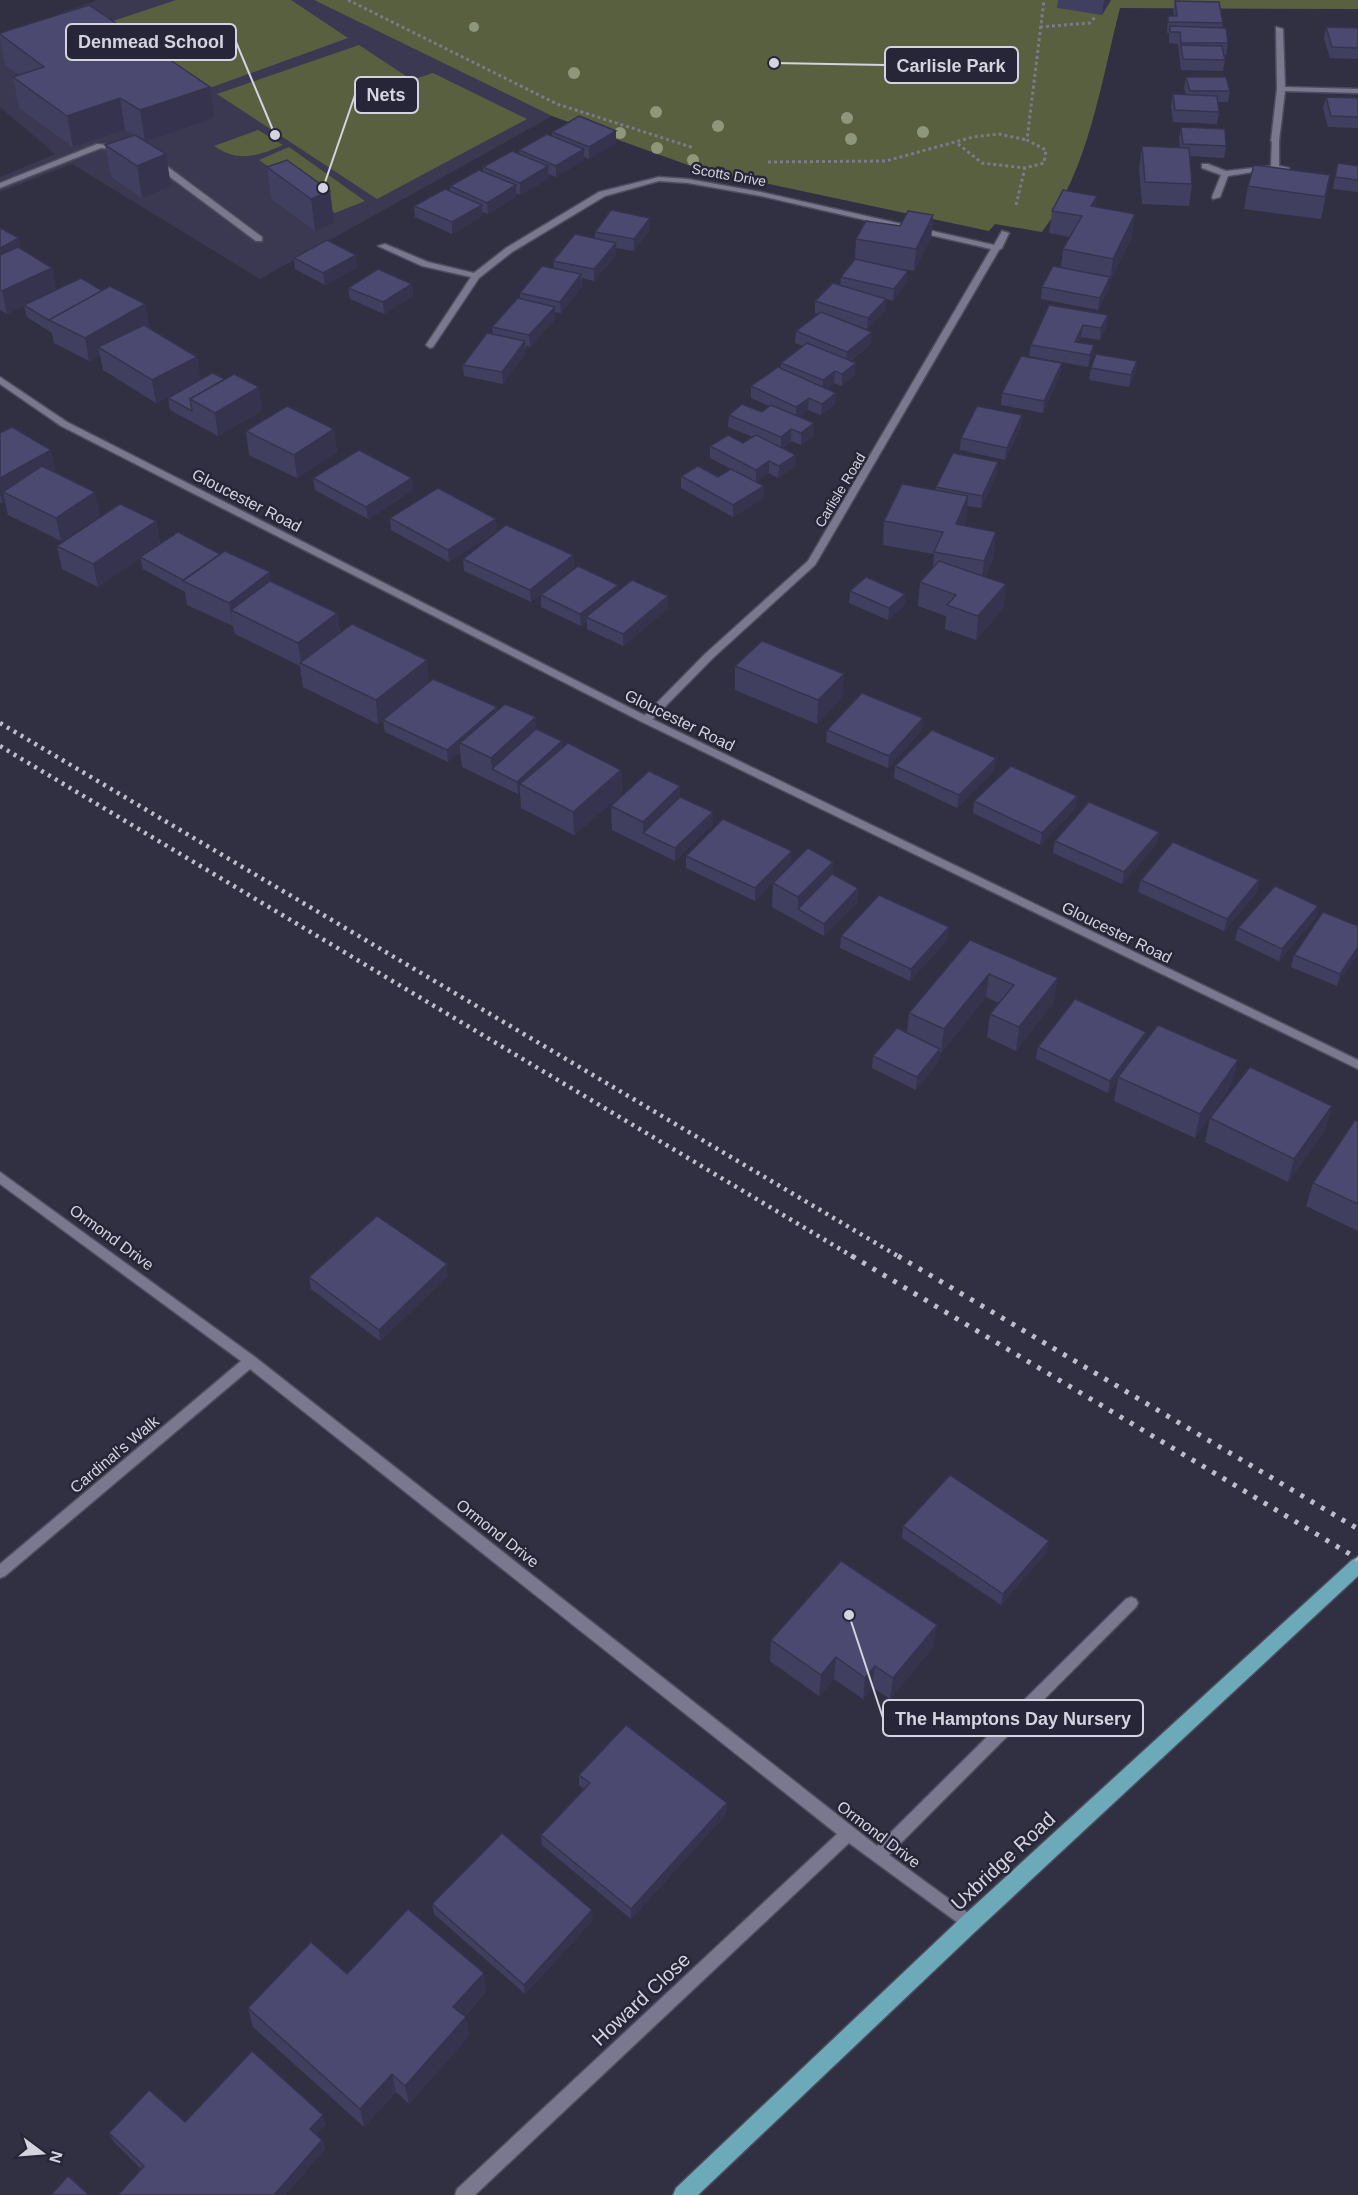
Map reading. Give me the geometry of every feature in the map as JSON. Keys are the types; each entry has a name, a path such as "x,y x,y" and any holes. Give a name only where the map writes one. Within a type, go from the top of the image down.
{"main road":[{"name":"Uxbridge Road","path":"683,2195 970,1923 1358,1565"}],"street":[{"path":"1275,168 1275,141 1281,89 1279,29"},
{"path":"1281,89 1358,91"},
{"path":"0,186 100,146 130,149"},
{"path":"149,157 259,239"},
{"path":"1205,166 1225,174 1275,168 1298,172"},
{"path":"1216,197 1225,174"},
{"name":"Scotts Drive","path":"430,345 476,276 509,250 602,194 659,179 688,181 761,194 998,248"},
{"name":"Carlisle Road","path":"646,720 709,656 812,563 1005,233"},
{"path":"382,246 425,264 476,276"},
{"name":"Gloucester Road","path":"0,380 64,424 646,720 1358,1065"},
{"name":"Ormond Drive","path":"0,1177 250,1361 848,1834 970,1923"},
{"name":"Cardinal's Walk","path":"0,1572 250,1361"},
{"path":"878,1856 1131,1604"},
{"name":"Howard Close","path":"463,2195 848,1834"}],"path":[{"path":"348,0 558,104 705,152"},
{"path":"1027,140 1044,0"},
{"path":"1040,27 1090,23 1096,16"},
{"path":"767,162 886,160 973,137 999,134 1027,140 1046,150 1044,163 1025,168 982,163 957,143"},
{"path":"1005,233 1020,196 1025,168"}],"shaded area":[{"path":"98,0 314,0 552,116 260,279 72,164 0,192 0,177 55,154 0,107 0,34"}],"green space":[{"path":"176,0 291,0 348,38 201,91 104,24"},
{"path":"314,0 1358,0 1358,9 1120,8 1092,124 1082,153 1058,207 1042,232 995,224 989,231 699,169 552,116"},
{"path":"359,45 412,80 433,73 527,119 377,199 217,94"},
{"path":"258,130 283,145 248,156 232,155 214,146"},
{"path":"289,147 365,201 335,213 259,160"}],"building":[{"path":"1175,1 1219,2 1223,23 1168,22 1168,16 1177,16"},
{"path":"89,5 210,87 140,110 120,98 67,116 13,77 44,67 0,33"},
{"path":"1170,26 1226,28 1228,43 1181,43 1180,32 1170,32"},
{"path":"1326,27 1358,28 1358,48 1332,47"},
{"path":"1181,45 1222,46 1225,60 1183,59"},
{"path":"1186,77 1226,77 1230,91 1190,91"},
{"path":"1173,94 1217,96 1219,112 1175,110"},
{"path":"1326,97 1358,98 1358,117 1331,116"},
{"path":"579,116 616,131 589,147 552,132"},
{"path":"1181,127 1225,129 1226,146 1183,144"},
{"path":"547,134 584,149 556,166 519,150"},
{"path":"135,135 166,154 137,166 105,145"},
{"path":"1142,146 1189,148 1192,184 1145,182"},
{"path":"512,151 548,166 520,183 483,167"},
{"path":"287,160 330,191 311,199 267,167"},
{"path":"1338,163 1358,166 1358,180 1335,177"},
{"path":"1254,165 1330,175 1325,197 1248,186"},
{"path":"479,170 516,185 487,203 450,186"},
{"path":"445,189 482,205 452,222 414,206"},
{"path":"1063,190 1097,196 1091,206 1135,214 1113,259 1063,249 1082,216 1052,211"},
{"path":"611,210 650,218 634,239 595,232"},
{"path":"908,211 933,215 916,249 856,239 866,221 900,226"},
{"path":"0,228 19,238 0,248"},
{"path":"575,234 616,243 594,269 553,261"},
{"path":"327,240 356,255 323,273 294,258"},
{"path":"18,247 52,268 2,291 0,290 0,255"},
{"path":"855,259 908,271 894,289 841,277"},
{"path":"542,266 581,274 560,302 520,293"},
{"path":"1053,266 1110,277 1100,298 1042,287"},
{"path":"378,269 412,284 383,302 348,288"},
{"path":"81,278 103,291 50,321 24,305"},
{"path":"833,283 886,299 868,318 815,301"},
{"path":"110,286 145,304 85,338 49,320"},
{"path":"518,298 555,307 529,335 492,327"},
{"path":"1049,305 1108,315 1101,328 1083,325 1075,342 1094,345 1090,355 1031,345"},
{"path":"821,312 872,332 847,352 796,331"},
{"path":"144,325 197,357 152,380 98,347"},
{"path":"487,333 525,341 502,372 463,365"},
{"path":"807,343 856,363 842,374 835,371 823,380 781,363"},
{"path":"1096,354 1137,361 1131,375 1091,368"},
{"path":"1021,356 1062,363 1044,401 1002,393"},
{"path":"778,367 836,393 822,404 809,398 796,407 751,386"},
{"path":"212,373 225,379 190,399 192,411 168,398"},
{"path":"234,374 259,387 215,413 190,399"},
{"path":"742,404 762,412 771,405 814,423 801,433 791,429 781,437 729,415"},
{"path":"287,406 334,429 294,455 246,431"},
{"path":"977,406 1022,415 1007,448 961,438"},
{"path":"12,427 51,450 0,478 0,433"},
{"path":"728,435 743,443 756,435 796,455 779,466 769,461 756,470 710,446"},
{"path":"359,450 412,478 366,507 313,478"},
{"path":"953,453 998,462 982,496 936,487"},
{"path":"42,466 95,492 56,518 3,492"},
{"path":"698,466 718,477 731,469 764,486 733,505 681,476"},
{"path":"902,484 968,496 956,524 996,532 984,561 934,552 943,532 884,521"},
{"path":"438,488 496,519 448,550 390,518"},
{"path":"120,504 156,521 93,564 57,546"},
{"path":"506,525 573,555 530,590 463,559"},
{"path":"178,532 220,554 183,580 140,557"},
{"path":"225,551 270,572 229,603 183,581"},
{"path":"939,561 1006,584 978,616 947,605 956,595 920,582"},
{"path":"578,566 618,585 580,614 541,595"},
{"path":"866,577 905,594 889,608 850,591"},
{"path":"632,580 668,596 623,634 586,617"},
{"path":"270,581 337,613 298,643 231,610"},
{"path":"352,624 427,660 376,700 300,663"},
{"path":"762,641 844,674 818,700 735,666"},
{"path":"433,679 497,707 447,750 383,720"},
{"path":"862,693 923,718 889,756 827,730"},
{"path":"505,704 536,717 491,758 460,743"},
{"path":"536,729 562,741 517,782 492,769"},
{"path":"932,730 996,758 959,795 895,766"},
{"path":"568,743 621,770 573,812 520,784"},
{"path":"1011,766 1077,796 1042,833 974,801"},
{"path":"649,771 680,786 643,822 611,806"},
{"path":"680,797 713,812 675,848 643,833"},
{"path":"1089,802 1159,832 1124,872 1055,841"},
{"path":"723,819 792,851 755,888 686,856"},
{"path":"1173,842 1259,880 1227,919 1141,880"},
{"path":"808,848 833,862 798,897 773,883"},
{"path":"832,874 858,888 824,924 798,909"},
{"path":"1275,886 1318,906 1282,949 1238,928"},
{"path":"879,895 949,927 911,969 841,936"},
{"path":"1323,912 1358,926 1358,947 1340,974 1294,955"},
{"path":"970,940 1058,978 1019,1027 990,1014 1014,985 989,974 944,1029 909,1013"},
{"path":"1075,999 1146,1032 1110,1081 1038,1047"},
{"path":"1158,1025 1238,1060 1200,1114 1118,1077"},
{"path":"897,1028 940,1049 917,1077 873,1056"},
{"path":"1250,1067 1332,1106 1294,1159 1210,1118"},
{"path":"1355,1120 1358,1122 1358,1204 1313,1183"},
{"path":"377,1216 447,1264 379,1330 309,1277"},
{"path":"950,1475 1049,1541 1003,1594 903,1526"},
{"path":"841,1561 937,1625 893,1678 875,1666 865,1678 836,1657 821,1675 771,1640"},
{"path":"626,1725 727,1803 631,1909 541,1835 590,1783 579,1775"},
{"path":"502,1833 592,1910 524,1985 432,1904"},
{"path":"408,1909 484,1973 453,2007 466,2017 405,2086 392,2074 360,2109 248,2008 311,1942 347,1974"},
{"path":"252,2051 323,2115 310,2129 322,2140 274,2195 118,2195 144,2166 109,2133 149,2090 185,2122"},
{"path":"68,2176 89,2195 51,2195"}],"railway":[{"path":"0,723 901,1258"},
{"path":"0,746 855,1258"},
{"path":"852,1256 1358,1559"},
{"path":"898,1256 1358,1529"}],"place":[{"name":"Carlisle Park","path":"774,63"},
{"name":"Denmead School","path":"275,135"},
{"name":"Nets","path":"323,188"},
{"name":"The Hamptons Day Nursery","path":"849,1615"}]}
